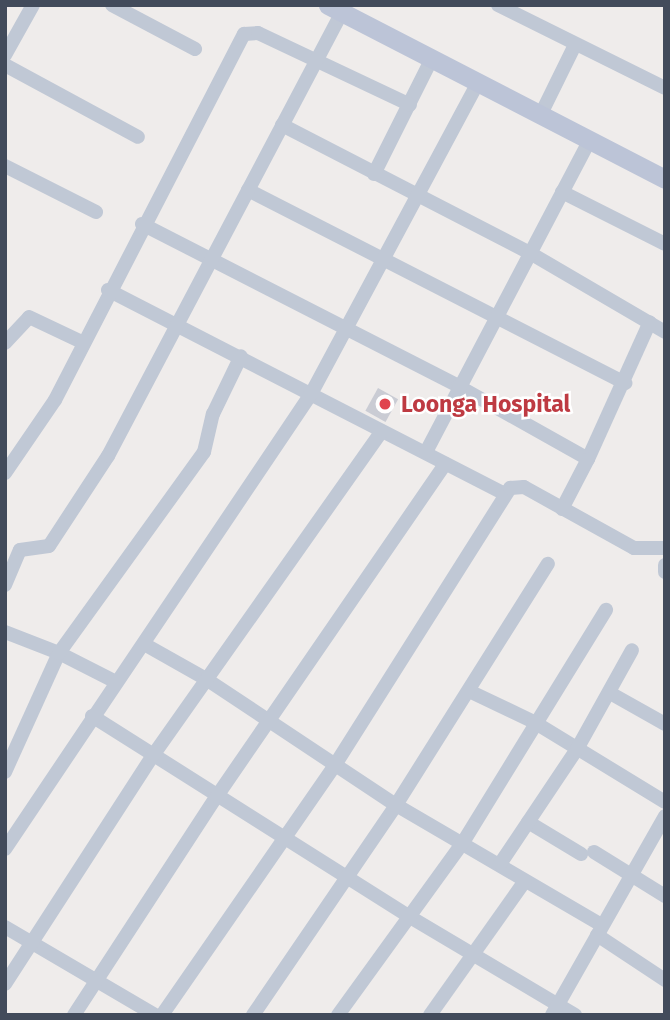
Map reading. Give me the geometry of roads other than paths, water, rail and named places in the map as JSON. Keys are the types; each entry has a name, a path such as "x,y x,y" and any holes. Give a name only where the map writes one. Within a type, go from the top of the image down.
{"main road":[{"path":"335,8 665,179"}],"street":[{"path":"5,55 33,5"},
{"path":"112,5 195,49"},
{"path":"498,5 665,88"},
{"path":"5,585 20,550 43,549 55,538 108,456 316,61 335,8"},
{"path":"5,473 55,400 142,224 244,34 258,33 410,105"},
{"path":"541,114 575,45"},
{"path":"374,174 432,58"},
{"path":"5,65 138,137"},
{"path":"5,849 92,716 144,644 312,394 478,82"},
{"path":"282,125 530,253 665,332"},
{"path":"426,452 458,386 590,140"},
{"path":"5,166 96,212"},
{"path":"248,190 382,262 625,383"},
{"path":"562,192 665,244"},
{"path":"142,224 458,386 587,459"},
{"path":"108,290 505,494"},
{"path":"5,343 29,317 82,342"},
{"path":"562,509 625,383 650,322"},
{"path":"5,772 59,653 200,460 213,414 241,356"},
{"path":"5,984 154,754 382,431"},
{"path":"74,1015 217,796 272,721 445,464"},
{"path":"162,1015 335,765 505,494 516,485 634,548 665,548"},
{"path":"253,1015 396,805 548,564"},
{"path":"665,565 665,572"},
{"path":"338,1015 462,844 534,722 606,610"},
{"path":"5,632 59,653 116,682"},
{"path":"144,644 272,721 396,805 500,864 599,930 665,980"},
{"path":"500,864 577,749 632,650"},
{"path":"469,691 534,722 665,803"},
{"path":"610,693 665,724"},
{"path":"92,716 410,917 475,952 554,1009 575,1015"},
{"path":"554,1009 665,816"},
{"path":"528,822 665,896"},
{"path":"430,1015 525,881"},
{"path":"5,927 34,940 155,1015"}],"place":[{"name":"Loonga Hospital","path":"385,404"}]}
